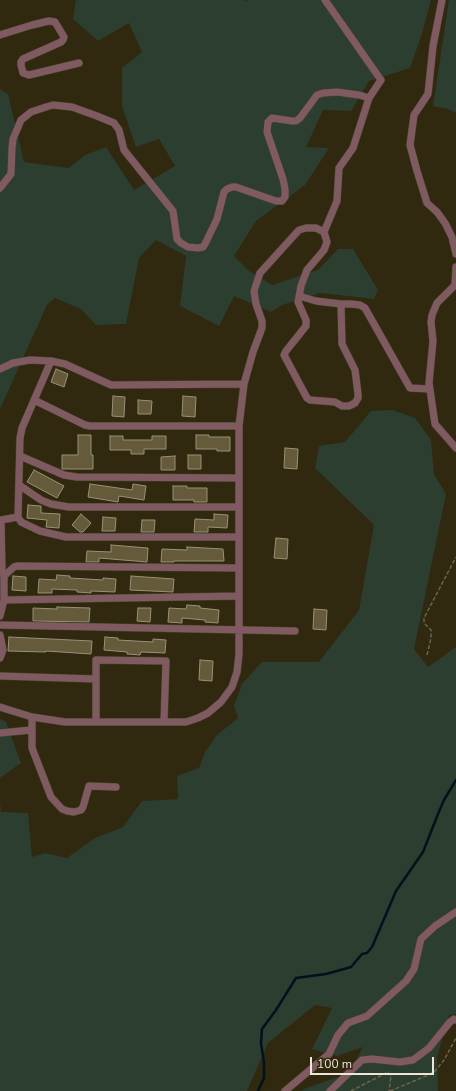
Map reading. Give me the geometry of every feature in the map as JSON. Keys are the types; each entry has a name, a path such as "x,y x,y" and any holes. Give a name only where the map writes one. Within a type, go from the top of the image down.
{"street":[{"path":"325,0 381,80 369,98 353,148 340,168 337,202 324,232 326,242 324,250 307,270 298,296 299,306 306,320 306,326 286,350 284,357 307,398 310,400 335,402 342,406 349,406 355,403 358,398 358,394 356,373 342,344 341,304"},
{"path":"442,0 433,46 428,94 414,115 410,145 416,171 427,203 437,212 450,232 456,254"},
{"path":"0,35 32,25 50,21 55,22 64,37 63,40 23,59 21,65 24,73 29,75 78,63"},
{"path":"0,188 10,174 12,148 21,120 31,112 46,107 54,105 72,107 114,123 119,130 124,150 173,211 177,239 180,243 188,247 203,247 217,219 224,192 228,189 236,187 276,202 282,201 285,197 286,189 268,138 268,122 272,118 292,121 300,118 317,95 322,93 337,92 369,98"},
{"path":"0,707 32,717 65,722 186,722 208,713 220,702 232,687 237,672 239,631 239,426 244,384 253,352 262,328 262,322 256,304 254,290 260,273 299,230 316,228 324,232"},
{"path":"456,267 456,284 437,303 432,315 431,322 433,341 429,389 435,424 456,448"},
{"path":"298,296 316,301 356,304 365,308 410,388 429,389"},
{"path":"0,369 13,363 30,360 50,361 65,364 111,385 244,384"},
{"path":"50,361 22,428 20,438 18,517 22,522 40,531 66,537 240,537"},
{"path":"34,400 84,425 90,426 239,426"},
{"path":"20,456 64,475 77,477 240,478"},
{"path":"19,485 41,500 51,504 69,507 240,507"},
{"path":"0,616 4,600 1,520 18,517"},
{"path":"4,576 14,566 239,568"},
{"path":"4,600 239,596"},
{"path":"0,625 295,632"},
{"path":"0,635 3,650 0,658"},
{"path":"96,722 96,660 166,661 164,722"},
{"path":"0,676 96,679"},
{"path":"32,717 32,748 51,797 62,809 74,812 81,810 83,808 88,786 116,787"},
{"path":"0,733 31,730"},
{"path":"285,1091 329,1054 338,1035 348,1023 367,1016 406,981 414,969 421,939 456,912"},
{"path":"330,1091 362,1060 372,1059 400,1062 413,1060 428,1048 450,1022 454,1019 456,1020"}],"path":[{"path":"427,655 431,638 430,630 424,623 424,618 456,557"},
{"path":"351,1091 388,1072 390,1076 390,1091 426,1076 435,1071 444,1060 456,1038"}],"green space":[{"path":"76,0 431,0 422,34 410,68 369,81 351,111 323,110 306,147 329,148 305,185 256,221 234,256 249,271 272,285 318,270 338,249 353,249 378,290 374,299 320,293 282,305 271,312 234,296 219,326 180,306 186,256 156,240 139,258 126,324 96,325 81,309 55,298 47,305 0,409 0,89 8,94 24,162 69,168 85,155 106,147 134,190 175,166 159,139 136,147 122,106 122,68 142,52 129,23 98,41 73,19"},
{"path":"449,0 456,0 456,113 448,109 433,106"},
{"path":"392,410 415,418 431,440 434,474 446,494 414,649 428,667 456,647 456,1014 449,1015 437,1058 438,1091 302,1091 349,1073 363,1047 337,1056 312,1049 332,1008 315,1005 268,1043 247,1091 0,1091 0,802 1,812 28,813 32,857 45,853 67,858 95,838 123,827 142,801 178,799 177,776 199,768 205,752 217,735 238,718 234,706 242,684 262,662 319,662 359,610 374,525 315,468 319,446 345,442 371,411"},
{"path":"0,719 6,722 21,763 0,778"}],"building":[{"path":"56,369 68,374 64,387 51,382"},
{"path":"113,396 125,397 124,417 112,416"},
{"path":"183,396 196,397 195,417 182,416"},
{"path":"138,400 152,401 151,414 138,414"},
{"path":"78,435 91,435 93,469 62,469 62,455 78,455"},
{"path":"196,435 209,435 209,437 230,437 230,451 217,451 217,449 196,449"},
{"path":"110,436 123,436 123,440 152,440 152,436 166,436 166,449 144,449 144,454 131,454 131,450 110,450"},
{"path":"285,448 298,449 297,469 284,468"},
{"path":"188,455 201,455 201,469 188,469"},
{"path":"175,456 175,470 161,470 161,457"},
{"path":"34,470 64,486 57,498 27,482"},
{"path":"90,484 132,490 133,484 146,486 144,500 119,496 118,502 88,497"},
{"path":"173,486 207,488 207,502 194,502 194,500 173,500"},
{"path":"28,505 41,506 41,513 60,514 59,528 46,527 47,520 27,518"},
{"path":"81,514 91,523 83,532 80,532 72,525"},
{"path":"214,514 228,515 227,528 208,527 208,532 194,532 195,519 214,520"},
{"path":"103,517 116,518 115,531 102,531"},
{"path":"142,520 155,520 154,532 141,532"},
{"path":"276,538 288,539 287,559 274,558"},
{"path":"111,545 148,548 147,562 99,558 99,562 86,562 87,551 111,552"},
{"path":"187,547 223,549 224,561 161,562 162,549 187,550"},
{"path":"57,575 70,576 70,578 103,580 103,578 116,579 115,592 91,591 91,593 77,592 77,590 52,589 52,593 38,593 39,579 56,580"},
{"path":"13,576 26,577 26,591 12,590"},
{"path":"131,576 174,579 173,592 130,590"},
{"path":"187,605 219,610 218,623 182,618 182,623 168,622 169,608 186,609"},
{"path":"57,607 90,608 89,622 33,621 33,608 57,609"},
{"path":"138,608 151,608 150,622 137,621"},
{"path":"314,609 327,610 326,630 313,629"},
{"path":"9,637 92,641 91,654 46,651 8,651"},
{"path":"105,637 118,638 118,640 153,642 153,639 166,640 165,653 141,652 140,655 104,650"},
{"path":"200,660 213,661 212,681 199,680"}],"waterway":[{"path":"258,1091 264,1078 264,1063 261,1043 262,1029 296,978 326,974 351,967 362,954 367,953 372,947 396,891 423,852 444,800 456,780"}]}
